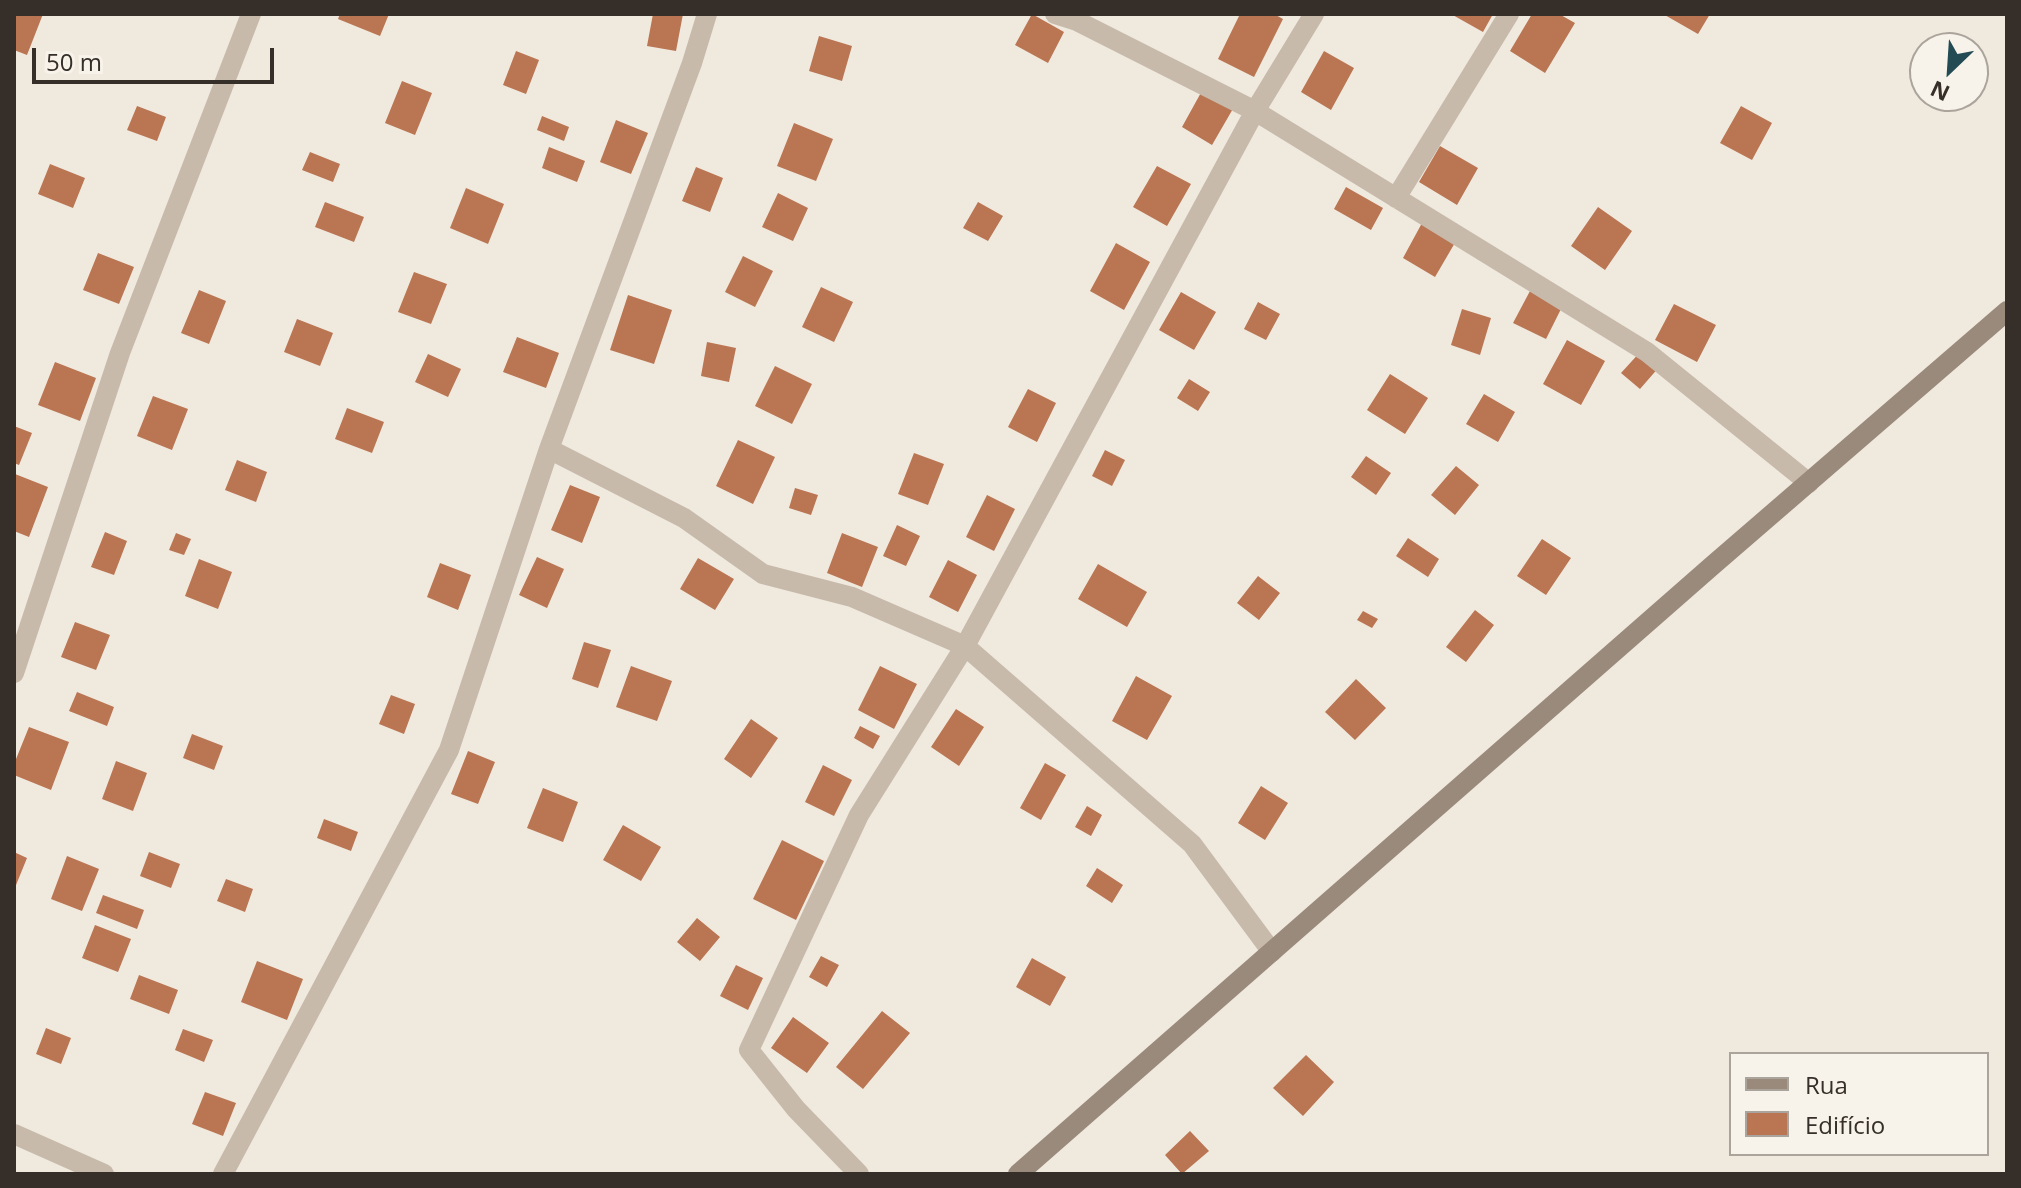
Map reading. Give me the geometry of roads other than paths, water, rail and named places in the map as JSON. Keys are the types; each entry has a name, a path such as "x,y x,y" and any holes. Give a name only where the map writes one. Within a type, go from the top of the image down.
{"main road":[{"path":"1018,1174 2007,311"}],"street":[{"path":"14,673 120,353 251,14"},
{"path":"223,1174 449,750 549,449 692,63 707,14"},
{"path":"1055,14 1079,18 1255,111 1647,352 1809,483"},
{"path":"859,1174 796,1109 749,1050 859,815 965,646 1255,111 1314,14"},
{"path":"1396,198 1509,14"},
{"path":"549,449 684,518 763,574 852,597 965,646 1192,844 1272,952"},
{"path":"14,1134 104,1174"}]}
